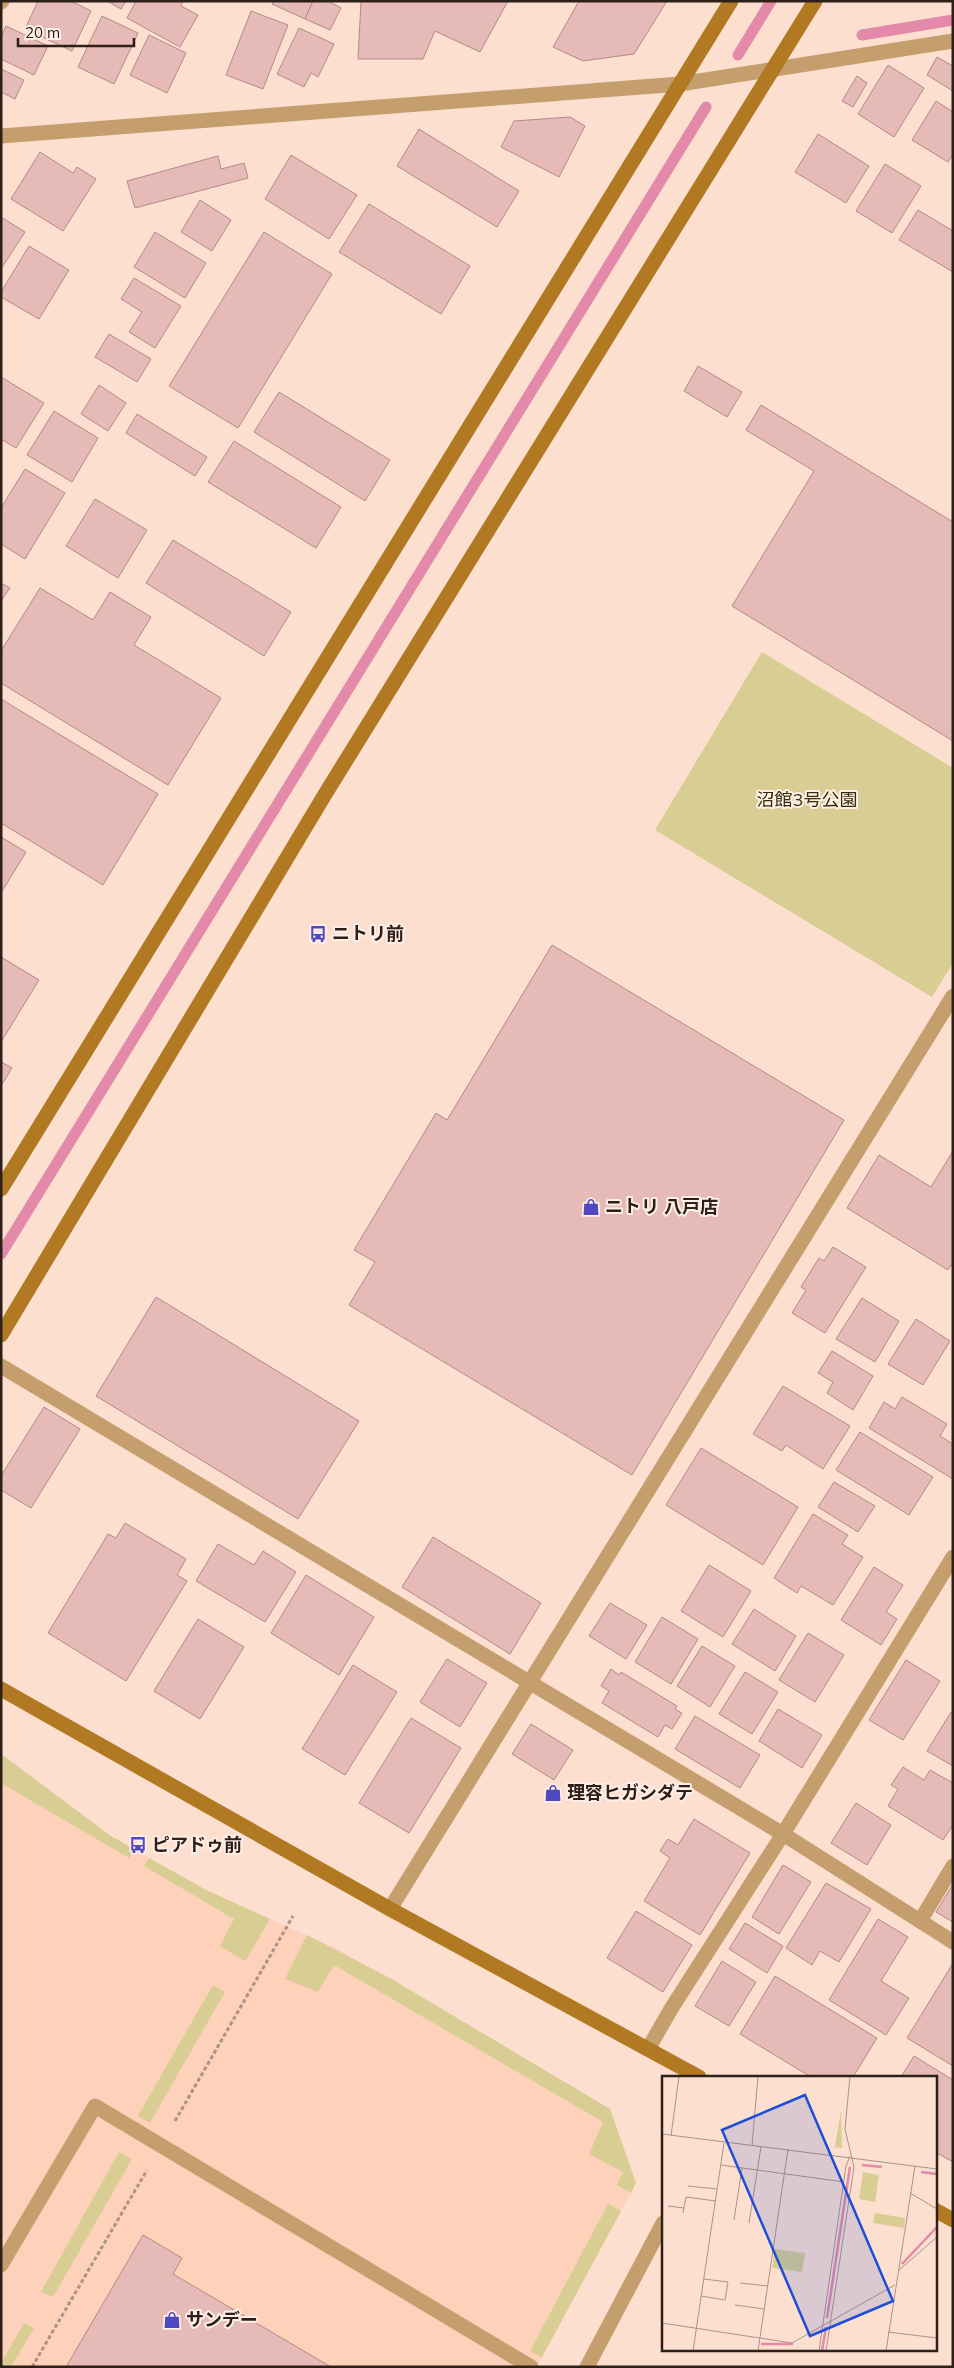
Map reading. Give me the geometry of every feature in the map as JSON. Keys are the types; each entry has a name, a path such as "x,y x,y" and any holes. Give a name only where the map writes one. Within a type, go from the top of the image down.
{"street":[{"path":"1,1189 731,1"},
{"path":"1,1336 324,796 816,1"},
{"path":"1,136 680,84 953,42"},
{"path":"390,1909 953,996"},
{"path":"1,1366 783,1834 953,1942"},
{"path":"648,2050 671,2009 783,1834 953,1557"},
{"path":"1,1689 390,1909 697,2076"},
{"path":"920,1921 953,1866"},
{"path":"1,2265 95,2106 531,2367"},
{"path":"936,2211 953,2220"},
{"path":"588,2367 662,2225"}],"shaded area":[{"path":"1,1754 111,1836 206,1890 341,1951 610,2109 636,2183 537,2367 1,2367"}],"green space":[{"name":"沼館3号公園","path":"762,652 953,768 953,963 932,997 655,830"},
{"path":"1,1754 111,1836 135,1850 129,1858 1,1783"},
{"path":"149,1858 206,1890 270,1919 245,1961 220,1946 234,1919 144,1866"},
{"path":"307,1935 390,1978 610,2109 636,2183 631,2193 617,2185 623,2172 589,2154 603,2122 334,1965 318,1992 285,1979"},
{"path":"213,1985 225,1992 150,2123 138,2116"},
{"path":"119,2152 132,2159 53,2297 41,2292"},
{"path":"608,2204 621,2211 542,2357 530,2351"},
{"path":"24,2323 34,2328 11,2367 1,2367 1,2363"}],"building":[{"path":"38,1 71,1 91,11 72,51 25,29"},
{"path":"107,1 126,1 121,9"},
{"path":"136,1 183,1 181,6 198,15 180,47 127,18"},
{"path":"274,1 313,1 305,19 272,4"},
{"path":"313,1 328,1 341,8 330,30 305,19"},
{"path":"361,1 508,1 480,52 435,31 423,59 358,59"},
{"path":"579,1 667,1 634,54 583,61 553,47"},
{"path":"251,11 288,25 263,89 226,75"},
{"path":"102,16 138,33 114,84 78,67"},
{"path":"6,26 48,46 34,75 1,59 1,37"},
{"path":"299,28 334,44 318,77 311,73 304,87 277,74"},
{"path":"149,35 186,53 167,93 130,75"},
{"path":"937,57 953,66 953,91 927,75"},
{"path":"888,65 924,88 894,137 858,114"},
{"path":"1,69 24,80 15,99 1,92"},
{"path":"857,76 867,83 853,107 842,101"},
{"path":"936,101 953,112 953,154 948,162 912,140"},
{"path":"570,117 585,126 559,177 501,147 514,121"},
{"path":"419,129 519,191 497,227 397,166"},
{"path":"818,134 869,166 846,203 795,172"},
{"path":"40,152 73,173 77,167 96,179 63,231 11,199"},
{"path":"291,155 357,195 329,239 265,199"},
{"path":"218,156 221,169 244,163 248,178 135,208 127,181"},
{"path":"885,164 921,186 892,233 856,211"},
{"path":"200,200 231,220 212,251 181,232"},
{"path":"369,204 470,266 441,314 339,252"},
{"path":"918,210 953,231 953,272 899,240"},
{"path":"1,217 25,232 1,269"},
{"path":"155,232 206,263 185,298 134,267"},
{"path":"264,232 332,274 238,428 169,386"},
{"path":"29,246 69,270 39,319 1,297 1,292"},
{"path":"134,278 181,306 155,348 129,332 142,312 121,299"},
{"path":"109,334 151,359 137,382 95,357"},
{"path":"698,366 742,392 727,417 684,391"},
{"path":"1,377 44,403 16,448 1,439"},
{"path":"99,385 126,403 108,431 81,414"},
{"path":"279,392 390,460 365,501 254,432"},
{"path":"761,405 953,522 953,741 732,606 814,471 746,430"},
{"path":"54,411 98,438 72,482 27,455"},
{"path":"137,414 207,457 195,476 126,433"},
{"path":"234,441 341,507 316,548 208,482"},
{"path":"25,469 65,493 25,559 1,544 1,508"},
{"path":"95,499 147,530 118,578 66,546"},
{"path":"173,540 291,612 264,656 146,583"},
{"path":"1,583 10,588 1,601"},
{"path":"40,588 93,620 110,592 151,617 134,645 221,698 168,785 1,683 1,651"},
{"path":"1,699 158,794 103,885 1,823"},
{"path":"1,837 26,852 1,893"},
{"path":"552,945 844,1120 632,1475 349,1305 375,1262 354,1250 436,1113 447,1120"},
{"path":"1,957 39,980 1,1042"},
{"path":"1,1062 12,1068 1,1086"},
{"path":"953,1151 953,1262 948,1270 847,1208 879,1155 931,1187"},
{"path":"833,1247 866,1267 825,1333 792,1313 806,1290 801,1287 819,1258 824,1261"},
{"path":"156,1297 359,1421 298,1519 96,1396"},
{"path":"862,1298 899,1321 875,1362 836,1339"},
{"path":"916,1319 950,1341 923,1385 888,1364"},
{"path":"832,1351 873,1376 853,1410 827,1393 833,1382 818,1373"},
{"path":"783,1386 850,1426 823,1469 786,1445 782,1451 753,1434"},
{"path":"902,1397 947,1424 940,1436 953,1444 953,1479 869,1428 884,1402 895,1409"},
{"path":"44,1407 80,1429 31,1508 1,1490 1,1476"},
{"path":"860,1432 933,1477 909,1515 836,1470"},
{"path":"701,1448 798,1507 763,1565 666,1505"},
{"path":"834,1482 875,1506 858,1532 818,1507"},
{"path":"813,1514 848,1535 842,1544 863,1557 833,1605 801,1586 797,1593 774,1578"},
{"path":"125,1523 186,1559 177,1575 187,1581 126,1681 48,1633 108,1534 116,1538"},
{"path":"433,1537 541,1603 510,1654 402,1587"},
{"path":"218,1544 254,1565 263,1551 296,1572 265,1622 196,1581"},
{"path":"709,1565 751,1591 723,1637 681,1611"},
{"path":"874,1567 903,1585 886,1612 897,1619 881,1645 841,1620"},
{"path":"306,1575 374,1617 339,1675 271,1633"},
{"path":"610,1603 647,1625 626,1659 589,1636"},
{"path":"754,1609 796,1636 775,1671 732,1644"},
{"path":"662,1617 698,1639 671,1684 635,1662"},
{"path":"198,1619 244,1647 200,1719 154,1691"},
{"path":"808,1633 844,1655 815,1702 779,1680"},
{"path":"702,1646 735,1666 710,1707 677,1686"},
{"path":"447,1659 487,1683 460,1727 420,1702"},
{"path":"906,1660 940,1681 903,1740 869,1720"},
{"path":"353,1665 397,1692 345,1775 302,1749"},
{"path":"611,1669 619,1675 621,1672 677,1706 675,1709 682,1713 672,1729 665,1725 658,1737 602,1703 609,1691 601,1686"},
{"path":"745,1672 778,1692 752,1734 719,1714"},
{"path":"778,1709 822,1735 802,1768 759,1741"},
{"path":"951,1712 953,1713 953,1766 927,1751"},
{"path":"695,1716 760,1755 740,1788 675,1749"},
{"path":"411,1718 461,1748 409,1833 359,1803"},
{"path":"531,1724 573,1750 554,1780 512,1754"},
{"path":"903,1767 924,1780 930,1770 953,1783 953,1825 943,1840 888,1806 898,1789 891,1785"},
{"path":"856,1803 891,1825 867,1865 831,1843"},
{"path":"694,1819 750,1853 700,1935 644,1901 670,1858 660,1851 668,1839 678,1845"},
{"path":"783,1865 811,1882 779,1934 752,1917"},
{"path":"826,1883 871,1909 839,1962 820,1951 812,1965 786,1948"},
{"path":"953,1884 953,1922 936,1912"},
{"path":"636,1911 692,1945 663,1992 607,1958"},
{"path":"878,1919 908,1937 881,1981 909,1998 886,2035 829,2000"},
{"path":"745,1923 783,1946 767,1973 729,1949"},
{"path":"722,1961 756,1982 729,2026 695,2006"},
{"path":"953,1963 953,2066 907,2038"},
{"path":"775,1976 877,2038 854,2076 809,2076 740,2034"},
{"path":"914,2056 953,2080 953,2162 936,2153 936,2076 902,2076"},
{"name":"サンデー","path":"143,2235 182,2258 173,2274 331,2367 66,2367"}],"waterway":[{"path":"738,55 771,1"},
{"path":"862,35 953,20"},
{"path":"1,1254 706,107"}],"place":[{"name":"ニトリ前","path":"318,934"},
{"name":"ニトリ 八戸店","path":"591,1207"},
{"name":"理容ヒガシダテ","path":"553,1793"},
{"name":"ピアドゥ前","path":"138,1845"},
{"name":"サンデー","path":"172,2320"}]}
